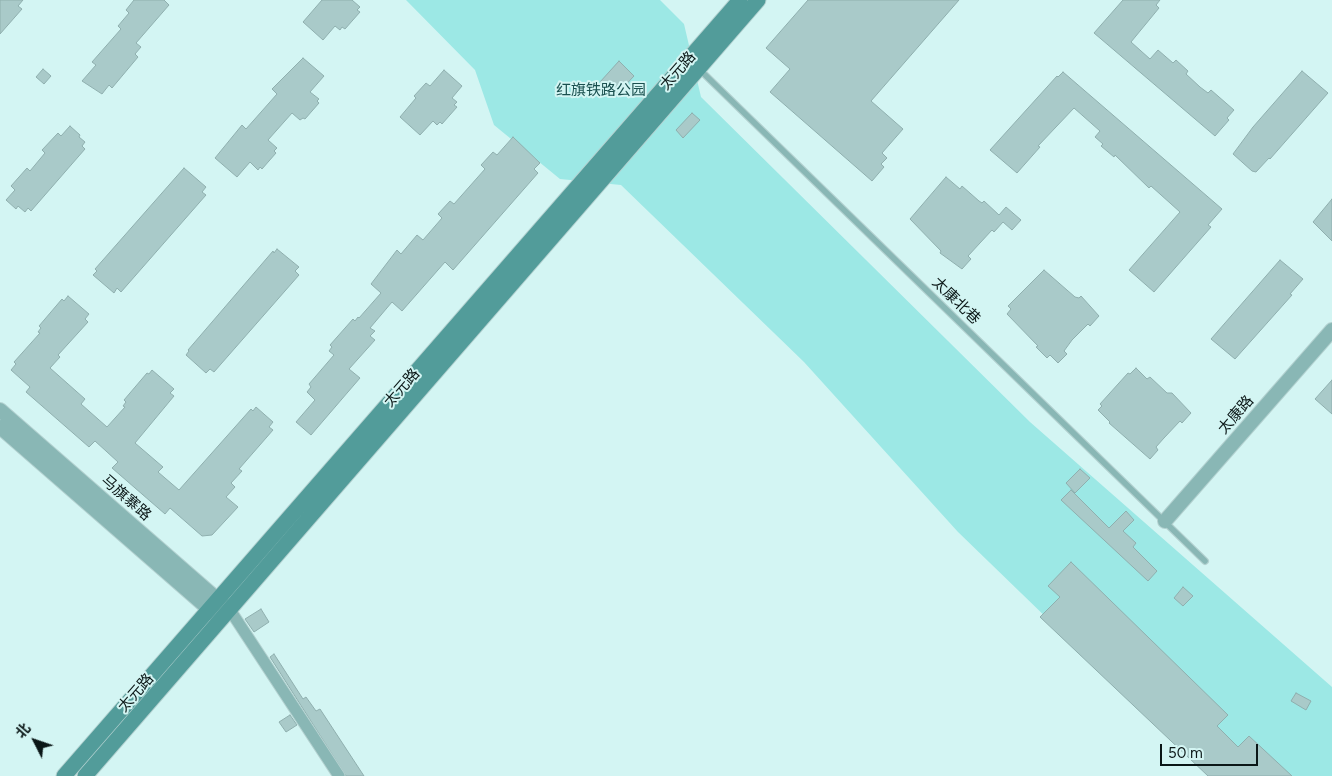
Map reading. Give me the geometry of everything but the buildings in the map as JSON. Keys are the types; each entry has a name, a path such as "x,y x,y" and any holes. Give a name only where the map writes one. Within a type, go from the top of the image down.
{"main road":[{"name":"太元路","path":"85,776 225,615 694,64 740,0"},
{"name":"太元路","path":"64,776 694,64 758,0"}],"street":[{"name":"太康路","path":"1165,521 1332,330"},
{"name":"马旗寨路","path":"0,410 225,615"},
{"name":"马旗寨路","path":"0,427 214,605"},
{"path":"225,615 339,776"}],"lane":[{"name":"太康北巷","path":"694,64 1205,561"}],"green space":[{"name":"红旗铁路公园","path":"406,0 660,0 684,24 701,97 1030,422 1332,687 1332,776 1210,776 958,532 804,362 621,185 560,179 494,125 475,70"}]}
